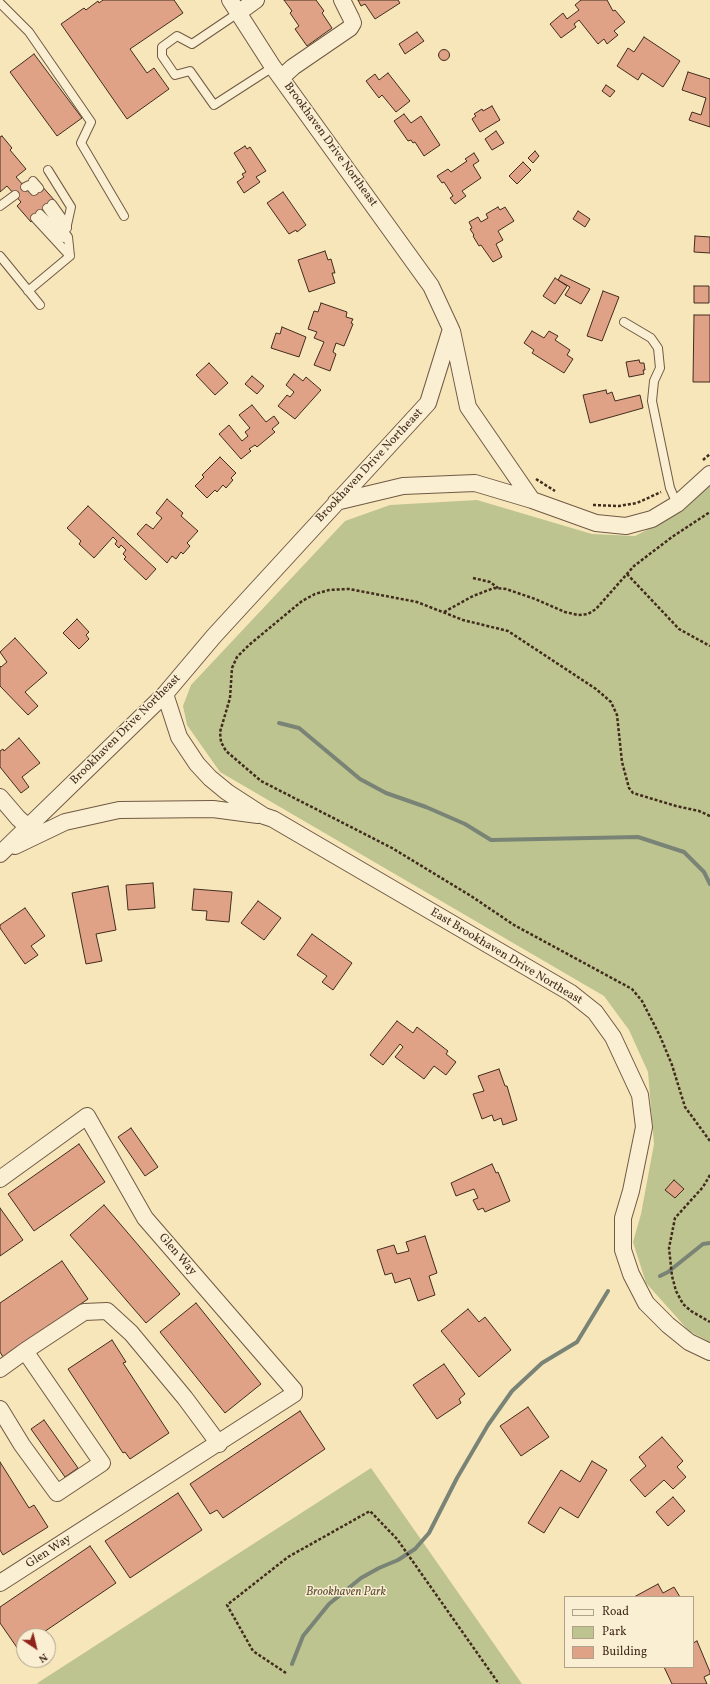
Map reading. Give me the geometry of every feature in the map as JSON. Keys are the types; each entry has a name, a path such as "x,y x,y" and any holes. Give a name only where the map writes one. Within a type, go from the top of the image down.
{"street":[{"path":"234,7 256,0"},
{"path":"277,72 293,67 350,28 353,24 342,0"},
{"name":"Brookhaven Drive Northeast","path":"2,852 164,694 214,636 428,403 451,329 431,286 277,72 234,7"},
{"path":"451,329 468,407 532,500"},
{"path":"336,502 403,486 474,483 532,500 596,523 626,526 652,519 676,504 710,474"},
{"name":"East Brookhaven Drive Northeast","path":"164,694 179,737 197,764 210,778 227,792 264,816"},
{"path":"0,797 28,827"},
{"name":"East Brookhaven Drive Northeast","path":"2,852 65,822 119,810 213,809 264,816 273,819 571,993 595,1012 613,1037 640,1094 644,1127 631,1191 623,1218 623,1250 631,1274 646,1303 668,1325 690,1342 710,1352"},
{"name":"Glen Way","path":"0,1178 87,1116 145,1218 294,1390 292,1398 0,1584"},
{"path":"0,1369 84,1312 107,1311 130,1334 185,1398 220,1444"},
{"path":"0,1409 22,1445 57,1493 102,1463 25,1351"}],"lane":[{"path":"0,3 29,32 92,122 81,143 124,216"},
{"path":"234,7 192,44 177,36 162,47 162,56 175,75 190,71 214,105 277,72"},
{"path":"48,170 72,207 67,225 70,256"},
{"path":"25,188 29,185 35,187"},
{"path":"0,206 14,196 20,203"},
{"path":"67,225 49,206 69,240"},
{"path":"69,240 37,216 70,256"},
{"path":"0,256 40,305"},
{"path":"28,291 70,256"},
{"path":"624,322 651,338 658,348 660,368 654,381 652,401 670,488 676,504"}],"path":[{"path":"534,478 560,494"},
{"path":"588,505 619,506 637,503 661,492"},
{"path":"444,612 484,590 498,588 506,589 536,599 565,612 583,614 596,609 634,566 672,537 710,512"},
{"path":"627,574 679,629 710,646"},
{"path":"473,578 490,582 498,588"},
{"path":"710,816 699,811 676,806 633,793 629,788 622,762 617,715 611,702 596,689 508,631 463,620 417,602 349,589 329,590 302,601 258,636 237,657 232,668 229,704 220,732 221,742 226,750 261,781 392,848 471,896 514,925 632,989 642,1001 660,1036 672,1065 685,1107 710,1141"},
{"path":"710,1176 703,1187 675,1218 669,1248 669,1262 672,1276 676,1291 683,1304 691,1311 710,1322"},
{"path":"286,1673 253,1651 226,1605 288,1557 370,1511 402,1546 499,1684"}],"green space":[{"path":"710,486 710,1342 689,1331 646,1283 633,1242 641,1214 654,1144 648,1072 629,1030 604,996 220,772 187,725 183,706 191,685 345,521 390,505 477,500 592,534 635,536 681,512"},
{"name":"Brookhaven Park","path":"371,1468 522,1684 37,1684 39,1682"}],"building":[{"path":"103,0 174,0 183,13 130,49 147,73 154,68 169,89 127,119 61,24 84,8 86,10 98,1 99,3"},
{"path":"284,0 316,0 324,11 322,13 332,28 307,46 295,29 299,26 290,13 292,11"},
{"path":"358,0 398,0 400,3 375,19 365,4 361,6"},
{"path":"581,0 607,0 613,11 615,10 625,22 614,31 618,35 607,44 604,39 598,44 579,20 574,24 576,27 561,38 550,24 563,13 567,19 579,10 575,5"},
{"path":"417,32 424,41 405,54 399,44"},
{"path":"644,37 680,61 663,87 642,73 638,80 617,66 628,48 634,52"},
{"path":"442,50 446,50 448,51 448,59 442,60 439,57 439,53"},
{"path":"34,54 82,118 57,136 10,72"},
{"path":"688,72 710,79 710,127 689,120 692,112 701,115 706,98 682,90"},
{"path":"388,73 410,101 396,112 382,95 379,98 366,81 375,74 379,80"},
{"path":"606,85 615,91 610,97 602,91"},
{"path":"492,106 500,120 480,132 472,119 476,116 474,114 482,109 483,111"},
{"path":"404,114 411,123 421,116 440,145 424,156 415,142 413,143 411,140 408,141 394,121"},
{"path":"496,131 504,143 492,150 485,139"},
{"path":"2,136 12,148 10,150 26,169 16,177 31,194 41,185 55,201 31,222 17,206 21,202 7,186 0,192 0,137"},
{"path":"245,146 247,149 250,147 266,171 256,177 260,182 244,193 237,182 244,177 242,174 246,172 234,153"},
{"path":"535,151 539,156 533,163 528,158"},
{"path":"474,153 479,161 473,165 481,178 462,191 466,196 455,204 450,198 453,196 444,182 442,183 437,176 448,169 451,172 467,161 465,159"},
{"path":"523,162 531,170 517,184 509,176"},
{"path":"283,192 306,225 297,232 296,230 289,234 267,203"},
{"path":"498,207 500,210 505,207 514,221 498,231 503,240 496,244 502,257 493,262 481,245 479,246 473,236 474,235 470,229 472,228 469,222 478,217 481,222 488,218 486,214"},
{"path":"578,211 590,219 585,227 573,219"},
{"path":"695,236 710,237 710,253 694,252"},
{"path":"325,251 328,260 331,259 335,273 332,273 335,283 309,292 298,260"},
{"path":"561,275 590,289 581,304 565,295 570,287 558,280"},
{"path":"555,278 567,286 555,304 543,296"},
{"path":"694,286 709,286 709,303 694,303"},
{"path":"603,291 619,297 602,341 587,336"},
{"path":"321,303 347,312 346,317 353,319 351,323 353,324 344,346 336,343 333,352 336,354 330,371 314,365 324,342 314,338 317,332 308,329 314,311 318,312"},
{"path":"694,315 710,315 710,382 693,382"},
{"path":"282,327 306,337 299,357 271,348 276,333 280,334"},
{"path":"532,331 544,338 549,331 558,336 555,340 570,350 567,355 573,359 564,373 532,353 534,350 524,343"},
{"path":"639,360 640,363 644,363 644,374 629,377 626,362"},
{"path":"209,363 228,383 215,395 196,375"},
{"path":"294,374 303,381 306,377 321,390 295,419 278,406 287,395 290,397 294,392 286,385"},
{"path":"252,376 264,386 257,394 245,384"},
{"path":"606,390 607,394 612,392 615,401 640,395 643,408 590,423 583,395"},
{"path":"252,405 266,422 274,416 279,423 272,429 275,432 257,447 255,445 249,449 251,451 241,459 219,434 229,425 242,441 248,436 245,432 250,428 239,415"},
{"path":"220,457 236,473 231,478 233,480 226,488 223,485 217,492 215,490 207,498 195,486 204,477 202,475"},
{"path":"167,499 183,513 181,516 198,531 187,543 190,546 183,554 181,552 176,559 172,556 167,563 137,534 146,524 153,529 162,518 156,513"},
{"path":"88,506 156,569 146,580 124,559 126,557 123,554 126,550 121,545 119,548 115,544 117,541 113,537 94,558 79,544 81,541 67,528"},
{"path":"77,619 89,632 86,635 89,639 79,649 63,633"},
{"path":"15,638 47,673 25,692 38,706 28,715 0,686 0,666 1,667 7,662 0,652"},
{"path":"19,738 40,763 22,777 29,787 21,793 0,767 0,751 3,749 4,751"},
{"path":"153,883 155,908 128,910 126,885"},
{"path":"108,886 116,930 96,934 102,961 86,964 72,893"},
{"path":"194,889 232,892 229,922 206,920 207,911 192,910"},
{"path":"258,901 281,918 264,940 241,923"},
{"path":"25,908 45,936 31,946 38,955 25,964 0,928 0,925"},
{"path":"312,934 352,963 333,990 322,982 327,976 297,955"},
{"path":"397,1021 413,1033 417,1027 448,1051 446,1054 456,1062 446,1075 434,1066 424,1079 395,1057 403,1047 400,1044 383,1065 370,1055"},
{"path":"499,1069 505,1086 507,1086 517,1120 503,1125 501,1118 494,1121 492,1115 482,1119 473,1094 484,1091 478,1076"},
{"path":"131,1128 158,1167 145,1176 118,1137"},
{"path":"79,1144 105,1182 34,1231 8,1194"},
{"path":"492,1164 496,1173 498,1172 510,1201 485,1212 483,1208 478,1210 473,1200 478,1198 474,1189 456,1196 451,1183"},
{"path":"674,1180 684,1189 675,1198 665,1190"},
{"path":"104,1205 180,1294 146,1323 70,1235"},
{"path":"0,1208 23,1240 0,1256"},
{"path":"425,1236 437,1273 429,1276 435,1295 418,1301 410,1278 395,1283 392,1273 385,1275 377,1250 394,1245 397,1254 409,1251 406,1242"},
{"path":"62,1261 88,1299 3,1357 0,1352 0,1303"},
{"path":"196,1303 261,1384 225,1413 160,1332"},
{"path":"468,1309 479,1322 485,1317 511,1350 479,1377 441,1331"},
{"path":"112,1340 126,1362 123,1363 169,1433 130,1459 125,1452 123,1453 68,1369"},
{"path":"444,1364 465,1394 459,1399 461,1403 437,1419 413,1385"},
{"path":"528,1407 549,1437 521,1456 500,1426"},
{"path":"300,1411 325,1449 223,1518 217,1510 210,1514 190,1484"},
{"path":"44,1420 78,1468 65,1477 31,1429"},
{"path":"662,1437 683,1461 677,1467 686,1477 673,1489 664,1480 645,1497 630,1480 646,1466 639,1457"},
{"path":"592,1461 607,1470 578,1518 560,1507 544,1533 528,1523 561,1470 580,1482"},
{"path":"0,1462 29,1508 34,1505 48,1527 3,1555 0,1550"},
{"path":"178,1493 202,1530 130,1578 105,1541"},
{"path":"673,1497 685,1511 668,1526 656,1512"},
{"path":"90,1546 116,1583 50,1628 16,1628 16,1646 0,1623 0,1607"},
{"path":"658,1584 663,1593 674,1587 679,1596 636,1596"},
{"path":"697,1641 710,1672 710,1674 704,1677 707,1684 672,1684 664,1668 694,1668 694,1642"}],"waterway":[{"path":"279,723 299,728 360,779 386,793 426,807 465,824 491,840 638,837 684,852 704,872 710,884"},
{"path":"660,1276 668,1272 703,1244 710,1243"},
{"path":"292,1664 303,1636 329,1604 361,1578 398,1560 415,1549 429,1533 457,1478 488,1425 512,1391 542,1363 577,1342 608,1291"}]}
